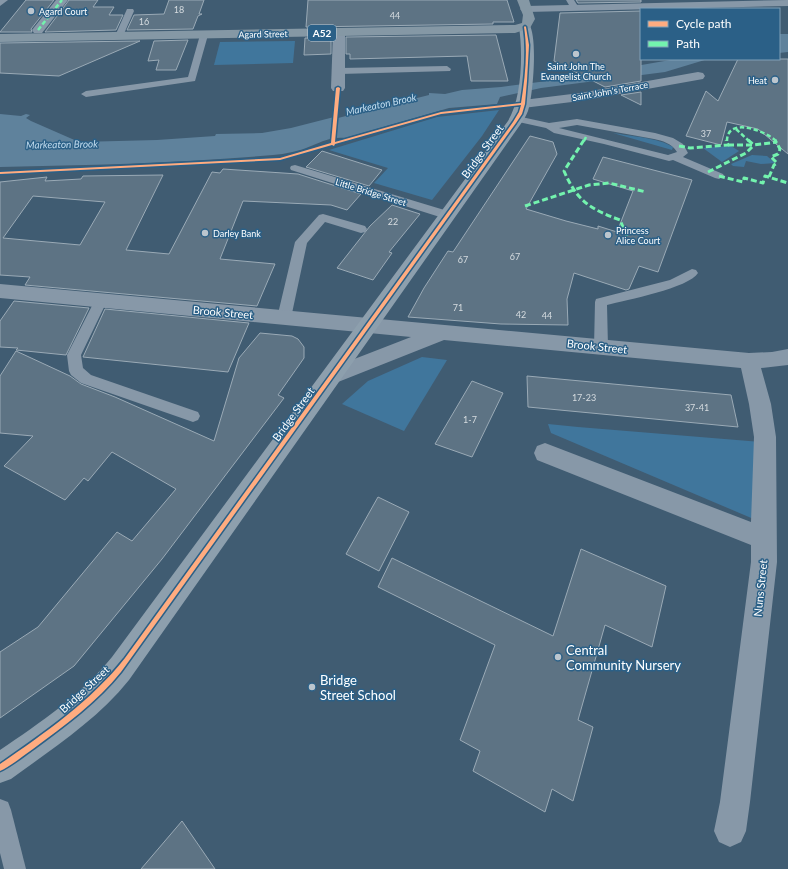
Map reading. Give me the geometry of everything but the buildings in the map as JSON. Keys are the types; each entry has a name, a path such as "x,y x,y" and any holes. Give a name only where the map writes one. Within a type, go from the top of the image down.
{"main road":[{"path":"525,5 530,18 529,23 525,27"},
{"name":"Agard Street","path":"0,38 36,34 119,36 204,35 515,29 525,27"}],"street":[{"path":"36,34 62,0"},
{"path":"525,5 572,4 698,7 788,3"},
{"path":"522,100 527,40 525,27"},
{"path":"338,88 340,71 339,33"},
{"name":"Saint John's Terrace","path":"522,100 580,97 698,76"},
{"name":"Bridge Street","path":"0,768 35,744 79,709 106,685 127,660 447,216 522,100"},
{"name":"Brook Street","path":"0,291 284,318 446,331 749,361"},
{"name":"Brook Street","path":"332,376 446,331"},
{"path":"749,361 772,360 788,357"},
{"name":"Nuns Street","path":"730,831 735,802 764,562 762,538 766,447 759,397 749,361"},
{"path":"545,453 762,538"}],"lane":[{"path":"0,4 4,0"},
{"path":"119,36 130,11"},
{"path":"86,94 192,79 204,35"},
{"path":"340,71 447,69"},
{"path":"522,100 549,126 558,131 605,141 669,158 681,155 682,149 669,140 654,136 577,122 549,126"},
{"path":"675,157 718,176"},
{"name":"Little Bridge Street","path":"296,168 447,216"},
{"path":"284,318 301,242 323,218 361,229"},
{"path":"601,347 601,302 674,283 692,273"},
{"path":"101,301 74,355 76,371 86,378 193,416"},
{"path":"0,810 15,869"}],"shaded area":[{"path":"295,41 293,63 214,65 220,42"},
{"path":"499,110 482,136 432,200 374,183 388,168 329,150 437,117"},
{"path":"613,133 652,139 673,147 672,150"},
{"path":"731,146 739,151 722,162 703,148"},
{"path":"752,155 767,156 775,163 761,164 746,161 744,167 733,166 731,164"},
{"path":"422,357 447,360 404,431 342,404 368,381"},
{"path":"548,424 761,442 756,520 551,433"}],"water":[{"path":"780,34 788,34 788,52 780,53"},
{"name":"Markeaton Brook","path":"670,60 705,60 665,72 541,88 500,97 497,104 449,108 345,138 327,140 282,154 171,162 0,167 0,114 21,116 26,114 30,115 26,118 79,142 157,140 215,136 216,134 262,133 291,128 338,116 338,118 429,95 429,93 445,94 462,90 555,80"}],"marked path":[{"path":"38,30 62,0"},
{"path":"679,146 690,148 728,145 728,133 732,130 739,128 751,128 761,131 772,136 779,144 780,149 778,154 771,157 777,163 774,165 769,177"},
{"path":"736,129 754,145 777,142"},
{"path":"586,137 564,171 579,198 592,208 620,220 627,236"},
{"path":"728,145 754,145"},
{"path":"708,172 746,153 754,145"},
{"path":"719,176 743,182 744,178 763,183 765,176 788,183"},
{"path":"525,206 589,185 609,183 646,192"}],"cycle path":[{"path":"0,768 67,719 105,686 122,667 515,122 521,111 526,81 527,45 525,27"},
{"path":"333,145 338,88"},
{"path":"0,173 280,159 441,113 523,104"}],"place":[{"name":"Agard Court","path":"31,11"},
{"name":"Saint John The Evangelist Church","path":"576,54"},
{"name":"Heat","path":"775,80"},
{"name":"Darley Bank","path":"205,233"},
{"name":"Princess Alice Court","path":"608,235"},
{"name":"Central Community Nursery","path":"558,657"},
{"name":"Bridge Street School","path":"312,687"}]}
